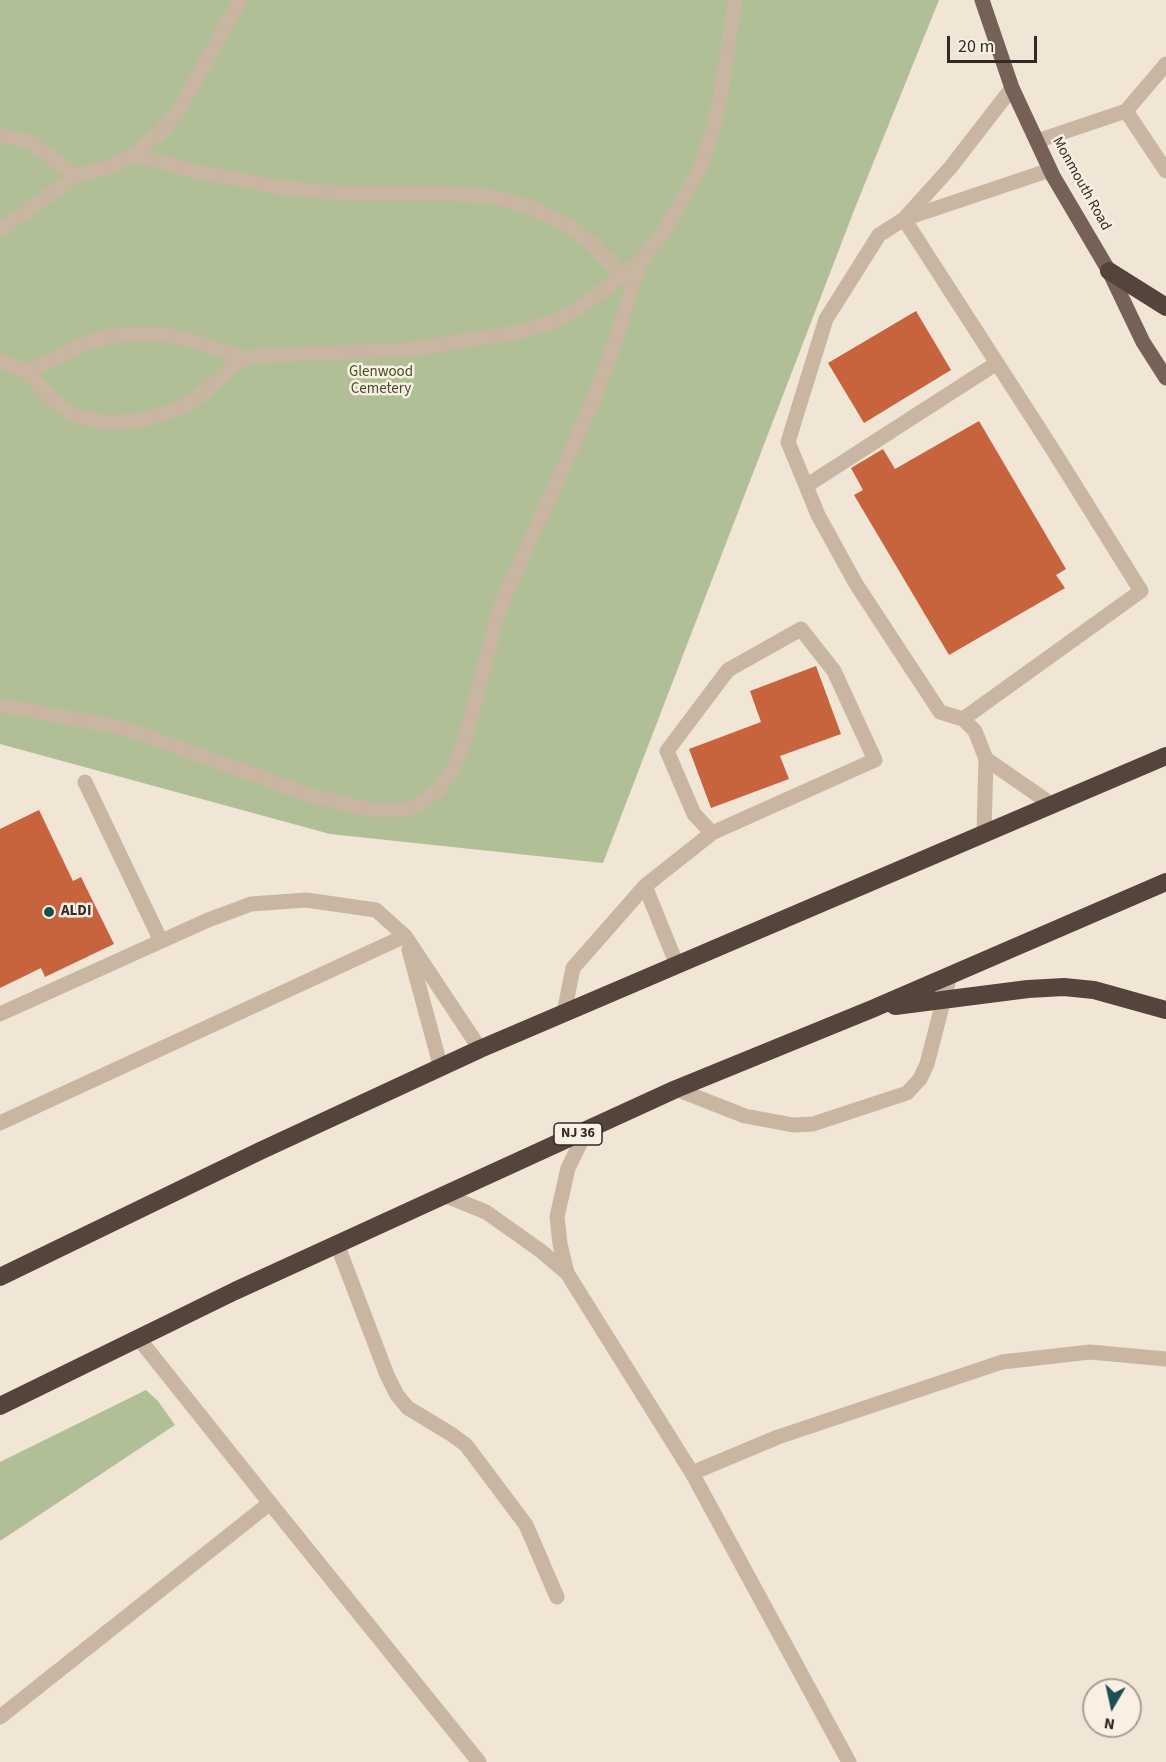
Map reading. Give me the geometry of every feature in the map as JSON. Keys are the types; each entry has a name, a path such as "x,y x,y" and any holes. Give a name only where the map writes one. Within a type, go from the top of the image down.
{"highway":[{"path":"1109,271 1166,307"},
{"path":"0,1277 260,1151 480,1049 1160,756"},
{"name":"NJ 36","path":"0,1407 236,1291 676,1089 872,1009 1166,882"},
{"path":"872,1009 1028,988 1064,987 1094,990 1166,1010"}],"main road":[{"name":"Monmouth Road","path":"982,0 1012,88 1050,170 1109,271 1143,342 1166,378"}],"street":[{"path":"0,231 76,176 109,167 133,155 163,130 178,110 240,0"},
{"path":"27,373 81,345 111,336 161,334 190,340 243,358 407,350 514,333 554,322 580,307 640,262 663,233 700,169 721,95 735,0"},
{"path":"1037,141 1126,111 1166,64"},
{"path":"904,219 950,168 1012,88"},
{"path":"1126,111 1166,171"},
{"path":"0,135 30,142 76,176"},
{"path":"133,155 198,172 277,187 348,194 456,194 494,197 533,208 570,227 592,244 622,275"},
{"path":"984,832 986,759 975,731 963,719 940,712 856,584 818,515 788,442 825,319 879,235 904,219 1050,170"},
{"path":"904,219 1141,591 963,719"},
{"path":"0,705 118,727 309,795 348,805 377,810 408,808 420,804 439,789 453,770 466,736 496,621 506,593 592,404 610,357 640,262"},
{"path":"0,360 27,373 53,400 74,415 107,423 144,420 179,408 196,399 243,358"},
{"path":"806,486 997,363"},
{"path":"564,1013 573,968 645,886 712,833 875,760 834,671 801,629 728,670 667,751 694,814 712,833"},
{"path":"986,759 1051,804"},
{"path":"84,782 161,941"},
{"path":"645,886 677,965"},
{"path":"0,1014 161,941 251,904 306,900 376,910 405,936 480,1049"},
{"path":"405,936 441,1068"},
{"path":"0,1123 405,936"},
{"path":"676,1089 745,1116 793,1125 813,1124 839,1117 907,1093 921,1079 927,1064 950,975"},
{"path":"587,1130 568,1168 558,1217 560,1244 567,1273 692,1473 849,1762"},
{"path":"444,1195 486,1212 519,1234 567,1273"},
{"path":"337,1245 397,1395 408,1408 466,1445 526,1525 557,1597"},
{"path":"139,1339 479,1762"},
{"path":"692,1473 778,1437 1002,1362 1090,1352 1166,1359"},
{"path":"0,1717 270,1503"}],"green space":[{"name":"Glenwood Cemetery","path":"0,0 939,0 855,208 603,863 330,834 0,744"},
{"path":"146,1390 158,1401 175,1425 0,1541 0,1462"}],"building":[{"path":"916,311 951,370 864,423 828,363"},
{"path":"979,421 1066,569 1056,575 1065,588 949,655 854,495 863,490 851,468 883,449 895,469"},
{"path":"816,666 841,734 780,756 789,779 711,808 689,749 761,722 750,691"},
{"name":"ALDI","path":"39,810 73,881 81,877 114,944 45,977 41,968 0,988 0,829"}],"place":[{"name":"ALDI","path":"49,912"}]}
